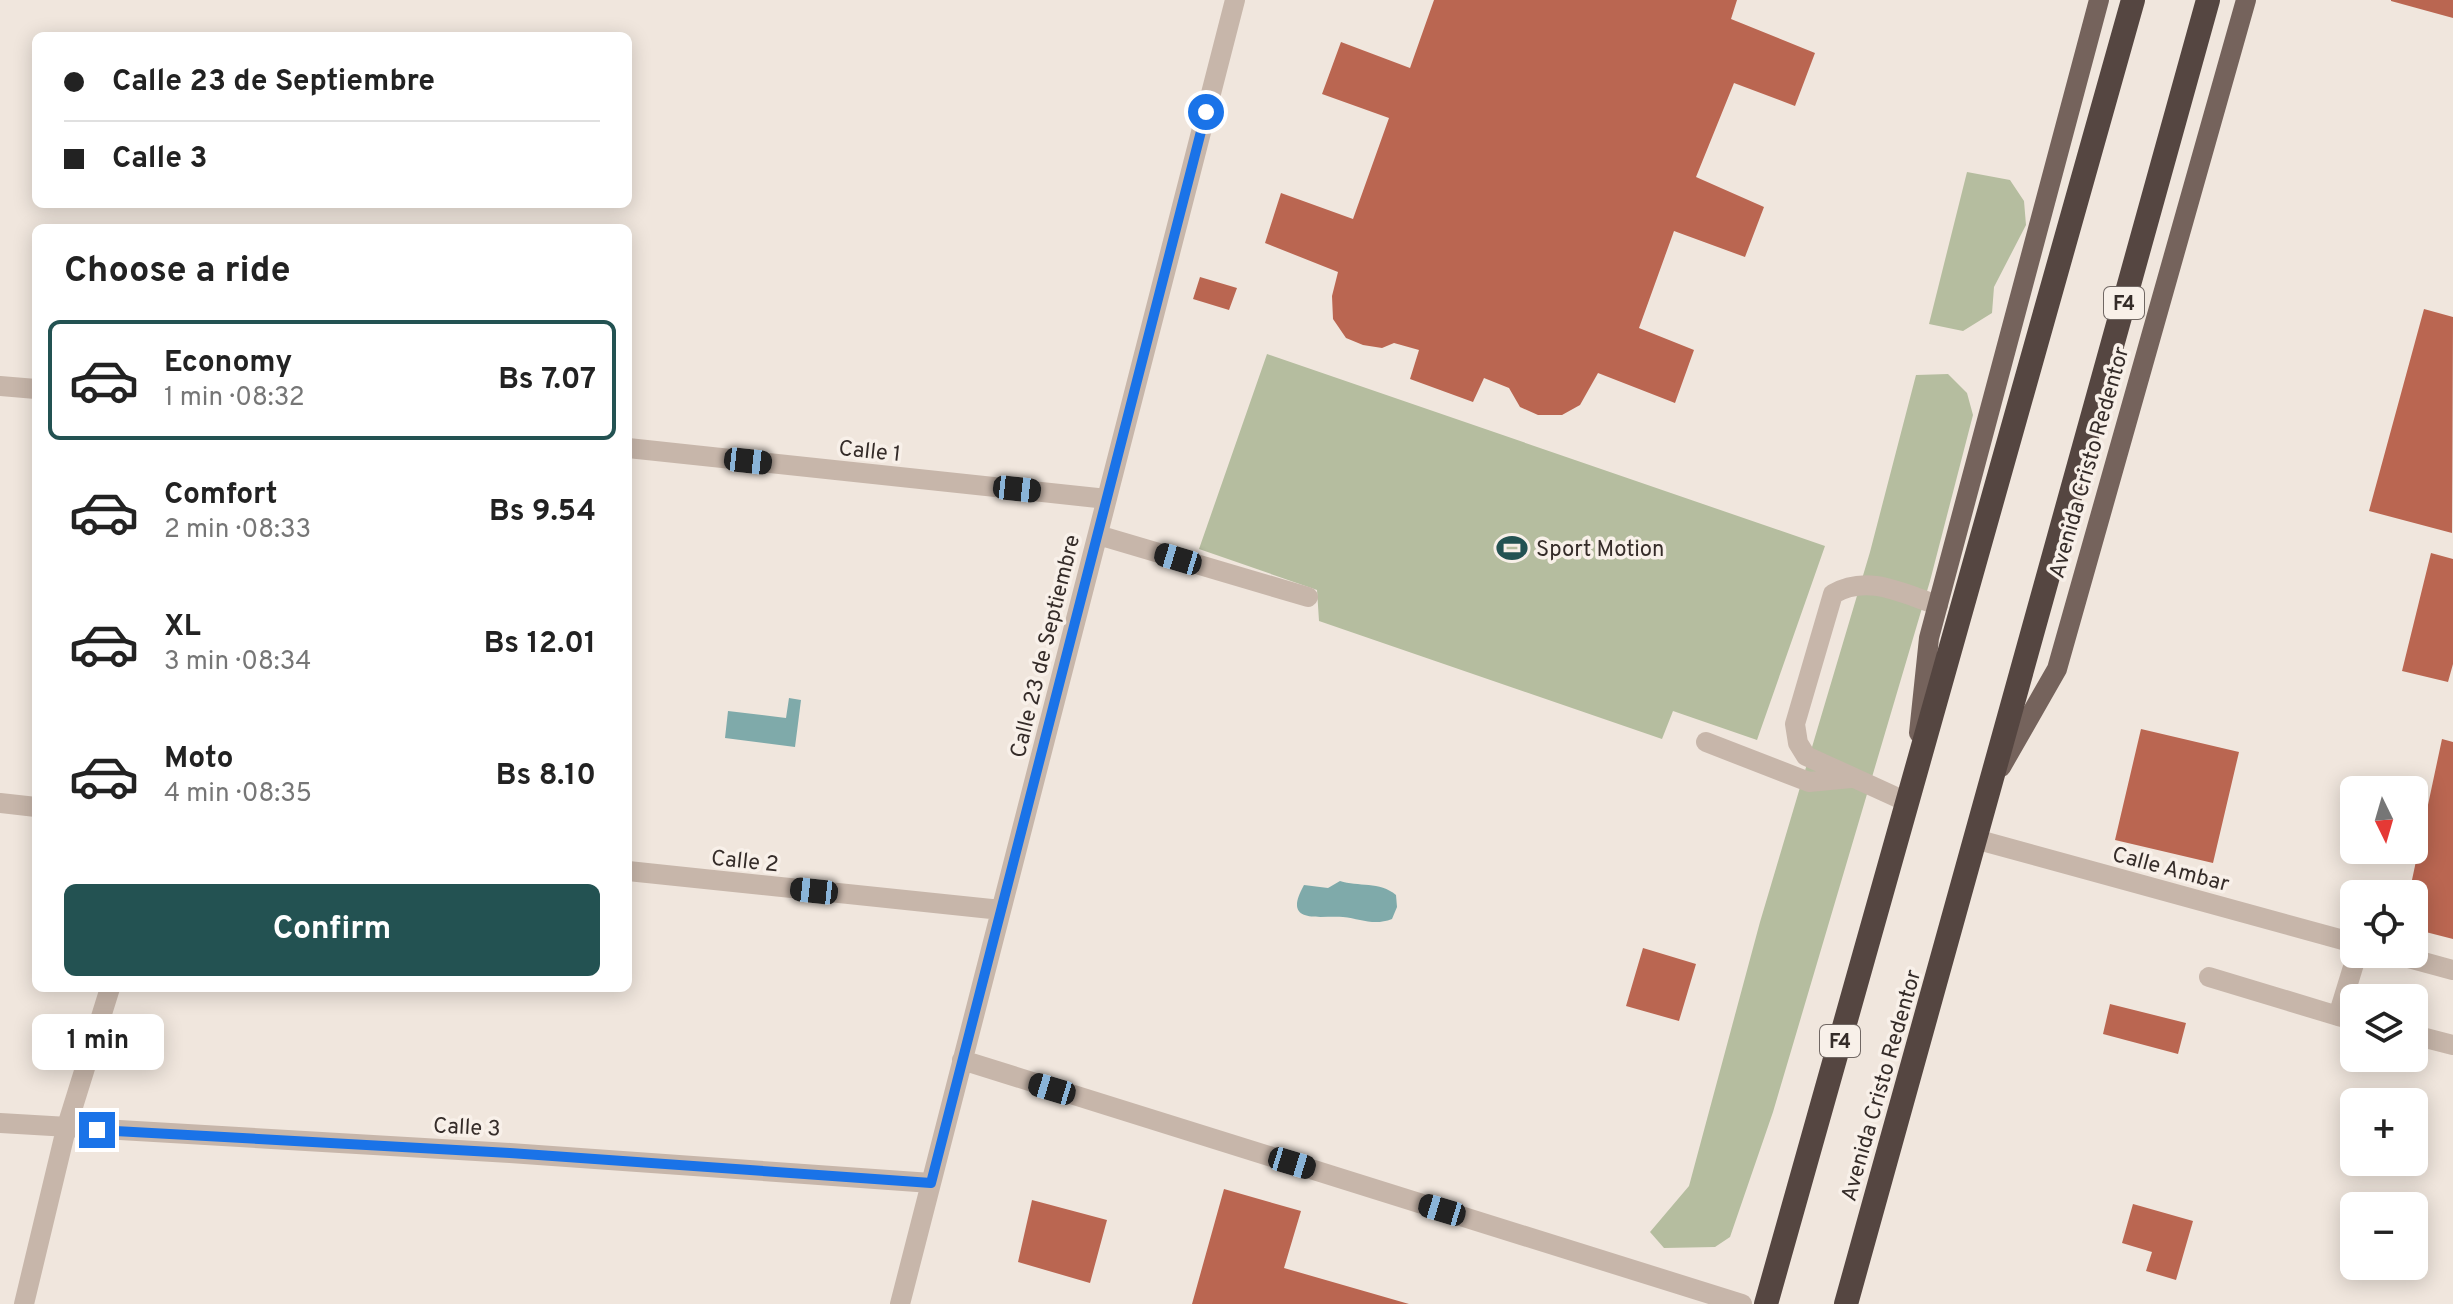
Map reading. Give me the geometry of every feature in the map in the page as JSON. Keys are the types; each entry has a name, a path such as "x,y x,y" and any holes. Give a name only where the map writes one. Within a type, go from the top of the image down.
{"highway":[{"name":"F4","path":"1766,1304 2133,0"},
{"name":"Avenida Cristo Redentor","path":"1846,1304 2208,0"}],"main road":[{"path":"1914,778 1929,638 2099,0"},
{"name":"Avenida Cristo Redentor","path":"1990,788 2057,669 2246,0"}],"street":[{"name":"Calle 23 de Septiembre","path":"900,1304 1235,0"},
{"path":"0,386 32,389"},
{"name":"Calle 1","path":"632,448 1107,499"},
{"path":"1098,535 1308,597"},
{"path":"1907,802 1806,756 1798,743 1795,724 1833,594 1848,585 1867,582 1938,605"},
{"path":"1706,742 1809,782 1853,778"},
{"path":"0,803 32,807"},
{"name":"Calle Ambar","path":"1975,839 2340,939"},
{"name":"Calle 2","path":"632,871 1001,910"},
{"path":"2428,963 2453,970"},
{"path":"2209,977 2340,1016"},
{"path":"24,1304 66,1129 109,992"},
{"path":"2428,1039 2453,1045"},
{"path":"962,1060 1742,1304"},
{"name":"Calle 3","path":"0,1123 510,1153 931,1183"}],"green space":[{"path":"1967,172 2010,180 2024,201 2026,225 1994,287 1992,313 1963,331 1929,324"},
{"name":"Sport Motion","path":"1267,354 1825,546 1757,740 1673,711 1662,739 1319,621 1317,590 1199,549"},
{"path":"1948,374 1967,393 1973,415 1930,581 1773,1112 1730,1237 1715,1247 1664,1248 1650,1232 1689,1186 1760,922 1870,552 1916,375"}],"water":[{"path":"789,698 801,700 795,747 725,738 728,711 786,718"},
{"path":"1340,881 1376,886 1396,895 1397,907 1392,919 1373,922 1300,913 1298,898 1304,885 1328,888"}],"building":[{"path":"1434,0 1737,0 1731,19 1815,53 1795,106 1734,83 1696,177 1764,207 1745,257 1674,231 1639,328 1694,350 1675,403 1598,373 1580,405 1562,415 1538,415 1520,407 1509,388 1484,378 1473,402 1410,379 1419,350 1394,343 1382,348 1363,345 1346,338 1333,319 1332,296 1338,272 1265,243 1281,193 1353,219 1389,118 1322,94 1341,42 1410,68"},
{"path":"2453,0 2453,18 2391,1"},
{"path":"1200,277 1237,288 1229,310 1193,299"},
{"path":"2424,309 2453,317 2452,533 2369,511"},
{"path":"2431,553 2453,559 2453,664 2448,682 2402,671"},
{"path":"2141,729 2239,752 2213,863 2115,840"},
{"path":"2442,739 2453,742 2453,939 2428,933 2428,880 2412,880 2415,864 2428,864 2428,805"},
{"path":"1643,948 1696,964 1679,1021 1626,1006"},
{"path":"2110,1004 2186,1023 2178,1054 2103,1034"},
{"path":"1224,1189 1301,1211 1284,1268 1409,1304 1192,1304"},
{"path":"1032,1200 1107,1220 1090,1283 1018,1262"},
{"path":"2133,1204 2193,1221 2176,1280 2146,1271 2152,1252 2122,1243"}],"place":[{"name":"Sport Motion","path":"1512,548"}],"route":[{"path":"97,1130 510,1153 931,1183 1206,112"}]}
